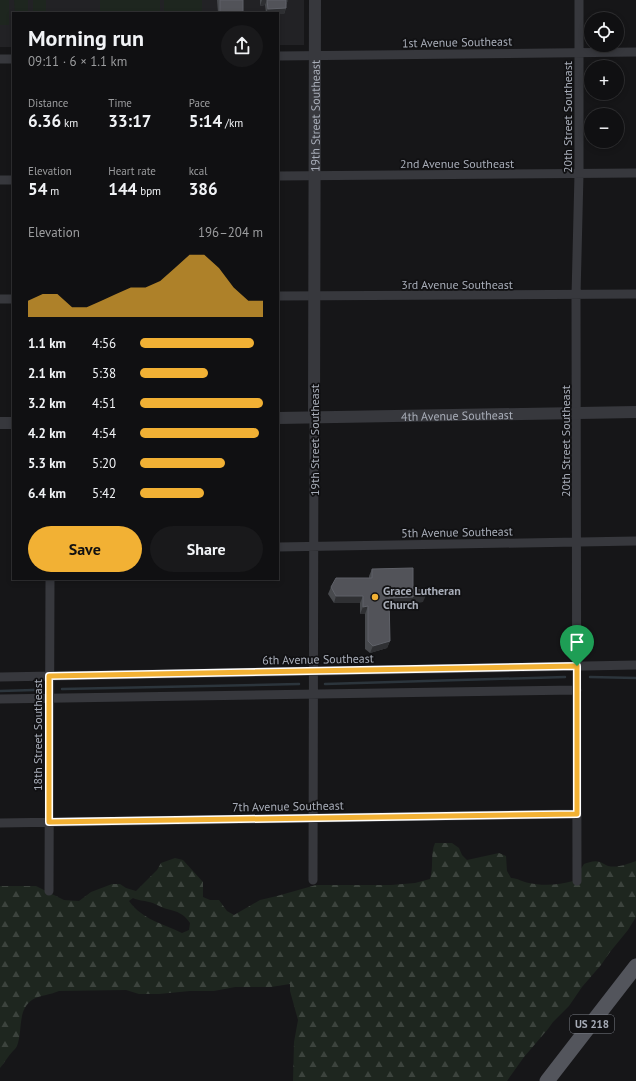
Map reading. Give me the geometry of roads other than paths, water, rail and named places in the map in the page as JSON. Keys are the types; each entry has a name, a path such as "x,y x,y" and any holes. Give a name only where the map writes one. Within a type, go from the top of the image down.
{"main road":[{"name":"US 218","path":"547,1081 636,966"}],"street":[{"name":"19th Street Southeast","path":"313,880 315,0"},
{"name":"20th Street Southeast","path":"577,881 576,296 579,174 579,0"},
{"name":"1st Avenue Southeast","path":"279,56 636,52"},
{"path":"0,59 12,59"},
{"name":"2nd Avenue Southeast","path":"279,176 636,173"},
{"path":"0,180 12,180"},
{"name":"3rd Avenue Southeast","path":"279,296 576,296 636,294"},
{"path":"0,299 12,299"},
{"name":"4th Avenue Southeast","path":"279,418 636,412"},
{"path":"0,423 12,422"},
{"name":"5th Avenue Southeast","path":"279,547 636,541"},
{"name":"18th Street Southeast","path":"49,891 50,580"},
{"name":"6th Avenue Southeast","path":"0,677 636,665"},
{"path":"0,699 577,690"},
{"name":"7th Avenue Southeast","path":"0,823 577,814"}],"waterway":[{"path":"325,684 565,677"},
{"path":"590,677 636,678"},
{"path":"62,689 299,684"},
{"path":"0,691 34,690"}],"place":[{"name":"Grace Lutheran Church","path":"375,597"}]}
